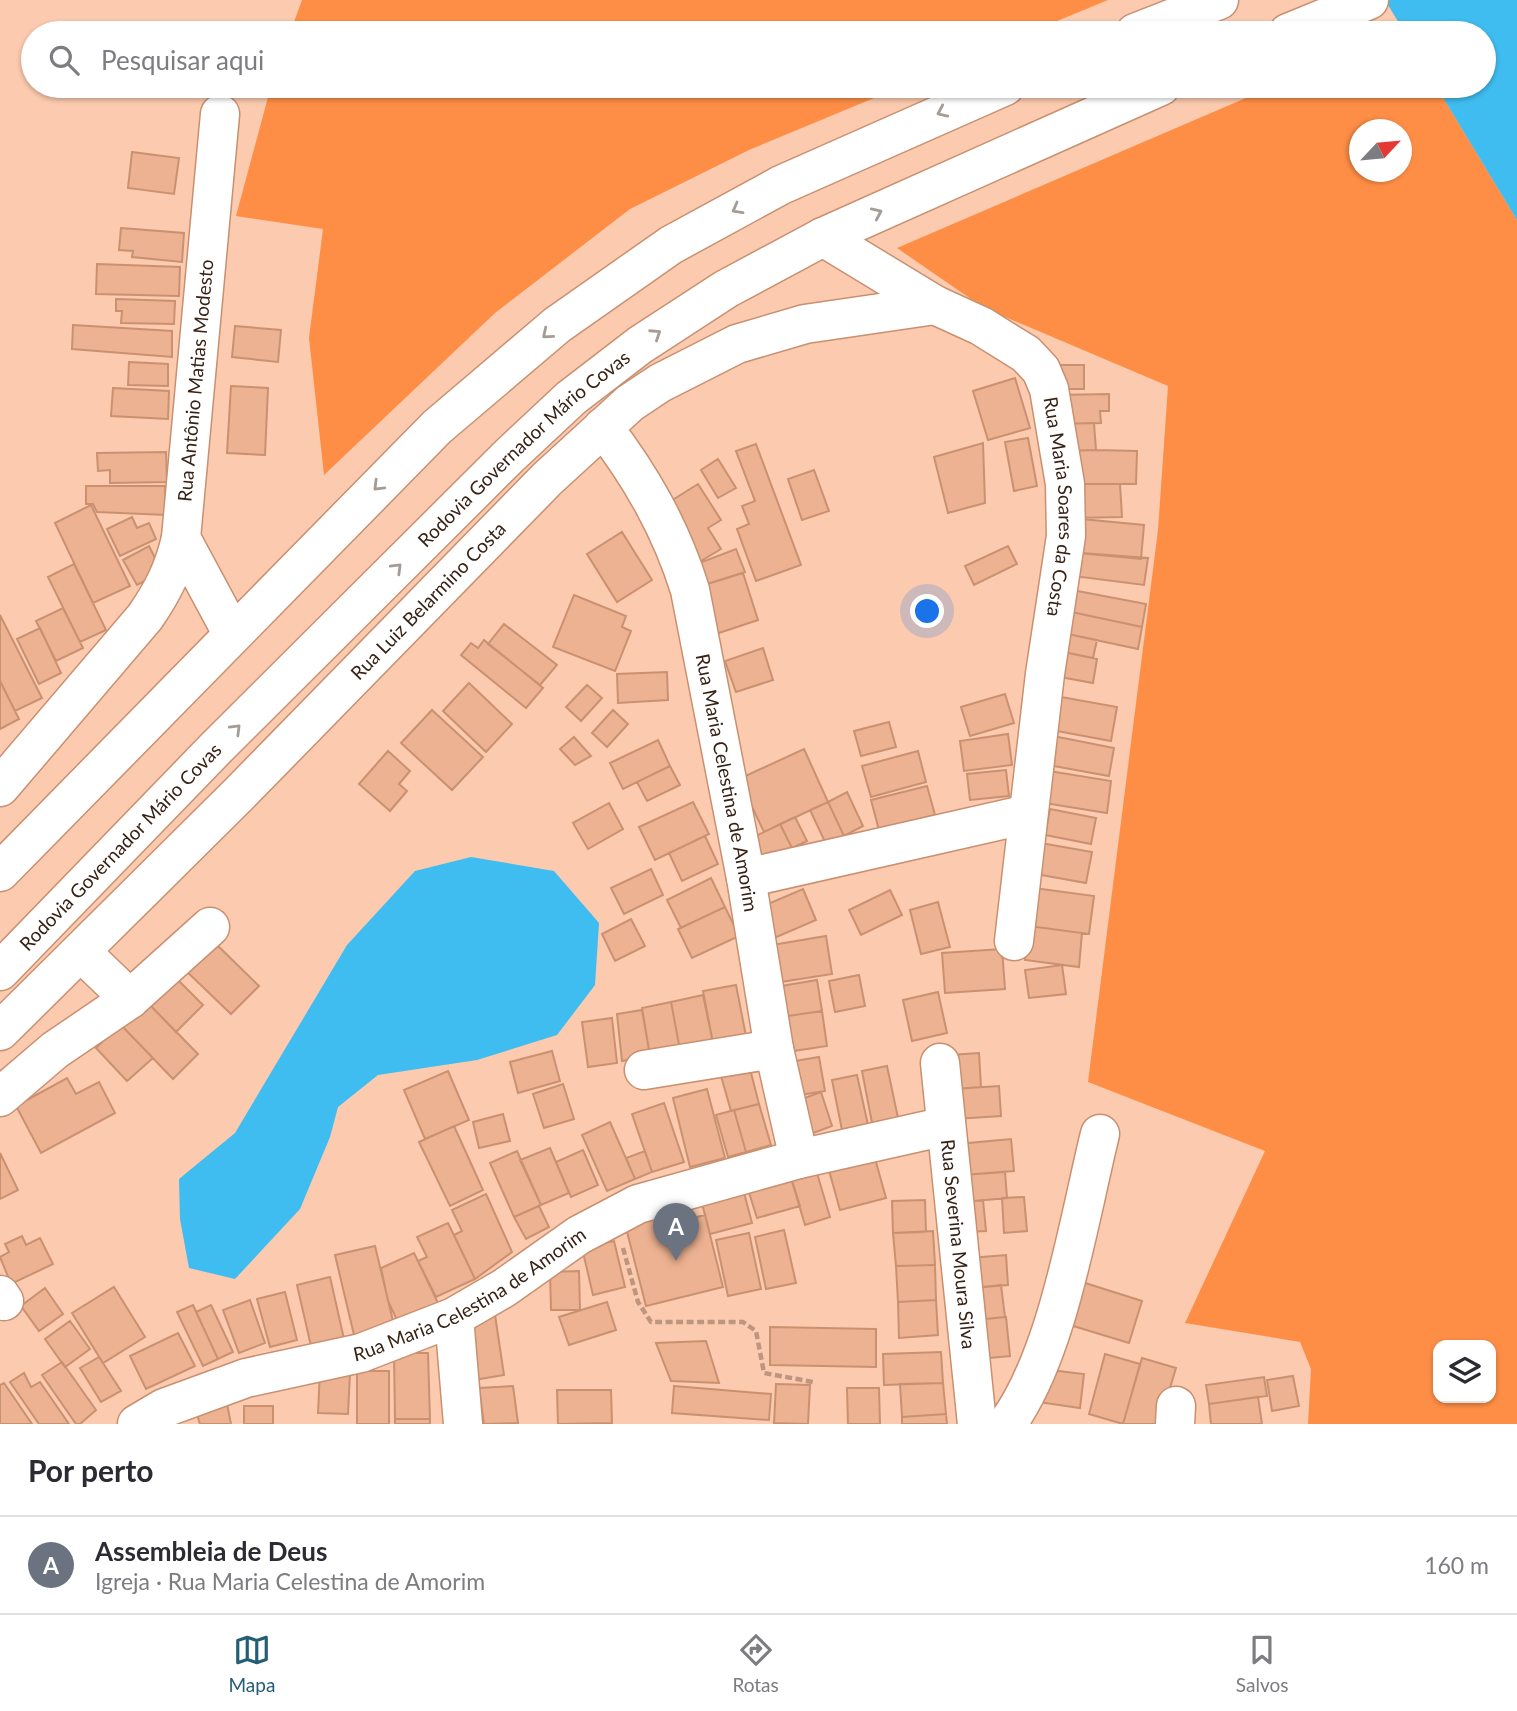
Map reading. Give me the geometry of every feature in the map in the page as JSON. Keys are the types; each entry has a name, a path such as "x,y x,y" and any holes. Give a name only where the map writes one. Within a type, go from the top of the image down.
{"main road":[{"path":"1166,21 1219,0"},
{"path":"1318,21 1369,0"},
{"path":"0,872 437,427 557,325 671,245 781,185 978,98"},
{"name":"Rodovia Governador Mário Covas","path":"0,971 226,738 571,398 640,345 726,289 823,237 1133,98"},
{"name":"Rua Antônio Matias Modesto","path":"181,538 220,114"},
{"name":"Rua Maria Soares da Costa","path":"823,237 935,305 981,326 1026,354 1041,370 1049,389 1065,484 1066,536 1028,814 1014,941"},
{"name":"Rua Luiz Belarmino Costa","path":"0,1031 603,427 660,383 737,344 805,324 935,305"},
{"name":"Rua Maria Celestina de Amorim","path":"603,427 652,497 676,546 690,590 746,878 774,1049 799,1159"},
{"path":"181,538 232,634"},
{"path":"0,787 145,617 166,586 181,538"},
{"path":"746,878 1028,814"},
{"path":"0,1097 55,1050 130,999 210,927"},
{"path":"81,952 130,999"},
{"path":"644,1070 774,1049"},
{"name":"Rua Severina Moura Silva","path":"940,1063 976,1424"},
{"name":"Rua Maria Celestina de Amorim","path":"137,1424 164,1408 246,1378 361,1353 454,1317 613,1215 638,1204 799,1159 946,1126"},
{"path":"1007,1424 1021,1406 1038,1370 1058,1306 1100,1134"},
{"path":"454,1317 463,1424"}],"path":[{"path":"613,1215 638,1302 650,1322 743,1322 755,1331 764,1373 785,1379 813,1382"}],"shaded area":[{"path":"302,0 1108,0 1057,21 294,21"},
{"path":"268,98 874,98 749,150 630,209 495,313 324,475 309,338 323,229 236,216"},
{"path":"1246,98 1443,98 1517,220 1517,1424 1308,1424 1311,1369 1300,1342 1185,1323 1265,1151 1088,1082 1158,530 1168,386 984,308 897,248"}],"water":[{"path":"1385,0 1517,0 1517,220 1443,98 1496,98 1496,21 1398,21"},
{"path":"471,857 554,871 599,923 595,985 557,1035 477,1060 378,1075 338,1107 330,1137 300,1209 235,1279 189,1268 180,1219 179,1179 235,1133 347,945 415,871"}],"building":[{"path":"132,152 179,158 174,194 128,188"},
{"path":"121,228 184,233 182,262 132,257 133,251 119,250"},
{"path":"97,264 180,267 179,296 96,294"},
{"path":"116,299 175,301 174,324 121,323 122,311 116,311"},
{"path":"73,325 172,331 172,357 72,349"},
{"path":"235,326 281,330 278,362 232,357"},
{"path":"129,362 168,364 168,386 128,385"},
{"path":"1054,365 1084,365 1084,389 1054,389"},
{"path":"1015,378 1030,428 988,440 973,391"},
{"path":"231,386 268,388 265,455 227,453"},
{"path":"113,388 169,391 168,419 111,416"},
{"path":"1109,394 1109,411 1100,411 1101,423 1055,424 1055,395"},
{"path":"1094,423 1096,450 1061,451 1060,424"},
{"path":"1028,438 1037,486 1014,491 1005,442"},
{"path":"983,443 985,503 948,513 934,457"},
{"path":"756,444 801,565 756,581 737,529 749,524 742,506 755,501 736,451"},
{"path":"1067,451 1137,451 1136,484 1069,484"},
{"path":"166,452 167,482 110,483 110,470 98,471 97,453"},
{"path":"718,459 736,488 718,498 701,470"},
{"path":"814,470 829,511 802,520 788,479"},
{"path":"698,484 721,520 708,528 721,549 694,565 658,509"},
{"path":"1069,484 1120,484 1122,517 1071,518"},
{"path":"86,486 165,486 166,515 97,512 93,504 86,504"},
{"path":"91,505 130,586 93,603 55,523"},
{"path":"132,517 137,528 149,523 156,539 120,556 107,529"},
{"path":"1071,518 1144,525 1141,559 1068,552"},
{"path":"622,532 652,580 617,602 587,554"},
{"path":"149,546 162,572 137,585 123,560"},
{"path":"1008,546 1017,564 974,585 965,566"},
{"path":"736,549 745,572 701,586 694,565"},
{"path":"1068,552 1148,558 1144,585 1065,575"},
{"path":"74,564 106,630 80,642 48,577"},
{"path":"743,573 758,620 716,634 701,586"},
{"path":"1067,589 1146,604 1142,627 1062,610"},
{"path":"574,595 626,616 622,627 631,631 615,671 553,647"},
{"path":"63,608 83,648 56,661 36,621"},
{"path":"1062,610 1142,627 1138,649 1058,632"},
{"path":"0,615 42,698 15,711 0,681"},
{"path":"504,624 557,665 540,685 488,644"},
{"path":"40,628 61,673 39,684 17,639"},
{"path":"1058,632 1097,640 1093,658 1054,650"},
{"path":"484,640 543,688 526,708 461,655 471,643 478,648"},
{"path":"763,648 773,680 736,692 725,661"},
{"path":"1054,650 1097,659 1093,683 1049,675"},
{"path":"667,672 668,700 618,703 617,674"},
{"path":"0,681 19,719 0,729"},
{"path":"469,683 512,724 486,752 443,711"},
{"path":"587,685 602,698 581,721 566,707"},
{"path":"1005,694 1014,723 970,736 961,707"},
{"path":"1050,695 1117,707 1111,741 1046,729"},
{"path":"432,710 483,757 452,790 401,743"},
{"path":"613,710 628,724 607,747 592,733"},
{"path":"889,722 896,747 861,756 854,731"},
{"path":"1008,734 1012,765 964,771 960,741"},
{"path":"1053,736 1114,748 1109,776 1048,765"},
{"path":"574,737 591,756 575,765 560,749"},
{"path":"658,740 670,766 623,789 610,763"},
{"path":"804,749 828,802 764,832 739,779"},
{"path":"388,751 410,771 399,784 407,791 390,811 359,784"},
{"path":"918,751 926,782 871,797 862,766"},
{"path":"670,766 680,785 647,801 637,782"},
{"path":"1006,770 1009,796 970,800 967,774"},
{"path":"1043,770 1111,781 1107,813 1038,802"},
{"path":"927,786 935,815 879,830 871,800"},
{"path":"847,792 863,826 844,836 828,802"},
{"path":"693,802 709,834 655,860 639,827"},
{"path":"828,802 844,836 826,844 810,810"},
{"path":"609,803 623,829 588,849 573,823"},
{"path":"1050,809 1096,818 1091,844 1045,835"},
{"path":"795,817 807,841 792,848 780,824"},
{"path":"780,824 792,848 756,866 744,842"},
{"path":"705,836 718,864 682,881 669,853"},
{"path":"1035,842 1092,852 1086,883 1030,873"},
{"path":"651,869 663,895 624,914 611,888"},
{"path":"711,878 725,907 681,928 667,900"},
{"path":"1034,888 1094,896 1089,934 1029,926"},
{"path":"803,889 816,920 772,939 759,908"},
{"path":"890,890 902,915 861,935 849,910"},
{"path":"938,902 950,947 921,954 910,910"},
{"path":"725,907 739,936 692,958 678,929"},
{"path":"631,919 645,946 615,961 602,934"},
{"path":"1029,926 1082,933 1079,967 1025,960"},
{"path":"826,936 832,974 768,984 761,947"},
{"path":"210,938 259,986 231,1014 182,967"},
{"path":"1002,949 1005,989 945,993 942,953"},
{"path":"1062,965 1066,994 1029,998 1025,970"},
{"path":"172,974 203,1005 176,1032 145,1000"},
{"path":"859,975 865,1006 835,1012 829,981"},
{"path":"817,980 822,1011 774,1018 769,988"},
{"path":"736,985 746,1036 713,1043 703,991"},
{"path":"938,992 947,1033 912,1041 903,1000"},
{"path":"703,995 713,1043 680,1050 671,1002"},
{"path":"145,1000 198,1054 173,1079 120,1024"},
{"path":"671,1002 680,1050 650,1056 642,1008"},
{"path":"642,1010 650,1056 622,1061 617,1014"},
{"path":"822,1011 827,1046 780,1053 774,1018"},
{"path":"612,1018 617,1063 588,1067 582,1022"},
{"path":"120,1024 153,1058 127,1081 96,1048"},
{"path":"552,1051 560,1081 518,1093 510,1062"},
{"path":"979,1053 981,1087 953,1089 950,1055"},
{"path":"819,1057 825,1091 788,1097 783,1063"},
{"path":"748,1061 759,1104 731,1111 719,1069"},
{"path":"887,1066 898,1118 872,1123 862,1071"},
{"path":"448,1071 469,1120 425,1139 404,1090"},
{"path":"857,1075 868,1125 842,1130 832,1080"},
{"path":"67,1078 76,1094 99,1082 115,1113 41,1153 16,1106"},
{"path":"563,1084 574,1119 544,1128 533,1094"},
{"path":"999,1086 1001,1116 955,1119 953,1089"},
{"path":"707,1089 725,1158 690,1167 673,1098"},
{"path":"821,1092 832,1126 800,1138 788,1104"},
{"path":"664,1103 684,1162 652,1172 632,1114"},
{"path":"759,1104 771,1145 746,1152 734,1110"},
{"path":"734,1110 746,1152 728,1157 716,1115"},
{"path":"503,1114 510,1141 479,1148 473,1122"},
{"path":"610,1122 635,1179 607,1191 582,1135"},
{"path":"454,1126 483,1190 450,1206 419,1142"},
{"path":"1011,1139 1014,1171 962,1175 958,1144"},
{"path":"871,1144 886,1198 840,1210 825,1156"},
{"path":"550,1148 569,1193 541,1205 520,1160"},
{"path":"583,1150 598,1185 571,1197 556,1162"},
{"path":"517,1151 541,1205 514,1217 490,1163"},
{"path":"645,1151 652,1172 635,1179 626,1158"},
{"path":"0,1153 18,1190 0,1199"},
{"path":"814,1163 830,1217 805,1225 789,1171"},
{"path":"789,1171 800,1206 757,1218 746,1183"},
{"path":"1005,1172 1007,1198 964,1202 962,1175"},
{"path":"742,1185 752,1223 710,1234 700,1196"},
{"path":"486,1194 512,1252 475,1279 454,1235 462,1231 452,1210"},
{"path":"1024,1197 1027,1231 1004,1233 1002,1198"},
{"path":"925,1200 926,1232 893,1233 892,1201"},
{"path":"983,1200 986,1231 968,1232 964,1202"},
{"path":"539,1206 549,1227 526,1239 514,1217"},
{"path":"673,1208 677,1222 705,1215 723,1287 646,1306 624,1220"},
{"path":"448,1223 475,1279 436,1297 418,1261 427,1257 417,1237"},
{"path":"784,1230 796,1283 766,1289 755,1237"},
{"path":"933,1231 935,1265 896,1266 893,1233"},
{"path":"749,1233 761,1289 728,1296 716,1240"},
{"path":"22,1236 26,1245 40,1238 53,1264 11,1284 0,1257 9,1252 5,1244"},
{"path":"614,1241 625,1287 593,1295 582,1248"},
{"path":"375,1246 394,1325 354,1335 335,1255"},
{"path":"414,1253 439,1305 398,1322 388,1301 381,1268"},
{"path":"1006,1255 1008,1285 973,1288 970,1258"},
{"path":"935,1265 936,1300 898,1302 896,1266"},
{"path":"579,1271 580,1310 551,1310 550,1272"},
{"path":"330,1277 344,1339 311,1346 297,1285"},
{"path":"1082,1282 1142,1301 1129,1343 1070,1325"},
{"path":"1001,1285 1005,1317 975,1320 973,1288"},
{"path":"114,1287 145,1337 103,1363 72,1313"},
{"path":"45,1288 63,1314 39,1331 21,1306"},
{"path":"285,1292 297,1340 270,1347 257,1299"},
{"path":"250,1300 265,1343 239,1353 223,1310"},
{"path":"936,1300 938,1335 899,1338 898,1302"},
{"path":"607,1302 616,1330 569,1345 559,1317"},
{"path":"193,1305 218,1359 203,1366 177,1312"},
{"path":"211,1305 233,1352 218,1359 196,1312"},
{"path":"495,1315 504,1375 474,1380 464,1320"},
{"path":"1006,1317 1010,1356 979,1359 975,1320"},
{"path":"70,1321 90,1349 65,1367 45,1339"},
{"path":"770,1327 876,1329 876,1367 770,1365"},
{"path":"178,1333 195,1366 146,1389 130,1356"},
{"path":"706,1341 719,1383 671,1381 656,1343"},
{"path":"941,1352 943,1383 884,1385 883,1354"},
{"path":"394,1353 428,1353 430,1419 395,1419"},
{"path":"1105,1354 1140,1364 1123,1424 1089,1414"},
{"path":"99,1357 121,1391 101,1402 80,1368"},
{"path":"1142,1358 1176,1368 1159,1424 1123,1424"},
{"path":"62,1362 96,1410 80,1424 76,1424 42,1375"},
{"path":"1042,1369 1084,1374 1080,1408 1038,1402"},
{"path":"357,1371 389,1371 389,1424 357,1424"},
{"path":"320,1372 350,1374 348,1414 318,1413"},
{"path":"24,1373 31,1387 40,1382 69,1424 39,1424 10,1382"},
{"path":"1293,1376 1299,1406 1272,1411 1267,1380"},
{"path":"1264,1377 1267,1396 1209,1404 1206,1385"},
{"path":"4,1383 32,1424 0,1424 0,1385"},
{"path":"943,1383 946,1414 902,1417 900,1384"},
{"path":"776,1384 810,1385 808,1424 774,1423"},
{"path":"513,1386 518,1423 484,1424 479,1388"},
{"path":"674,1386 771,1394 769,1420 672,1413"},
{"path":"847,1388 879,1388 880,1424 848,1424"},
{"path":"557,1390 611,1390 612,1423 558,1424"},
{"path":"225,1394 231,1424 200,1424 192,1399"},
{"path":"1258,1397 1262,1424 1211,1424 1209,1404"},
{"path":"244,1406 273,1406 273,1424 244,1424"},
{"path":"946,1414 947,1424 902,1424 902,1417"},
{"path":"395,1419 430,1419 430,1424 395,1424"}],"place":[{"name":"Assembleia de Deus","path":"676,1261"}]}
